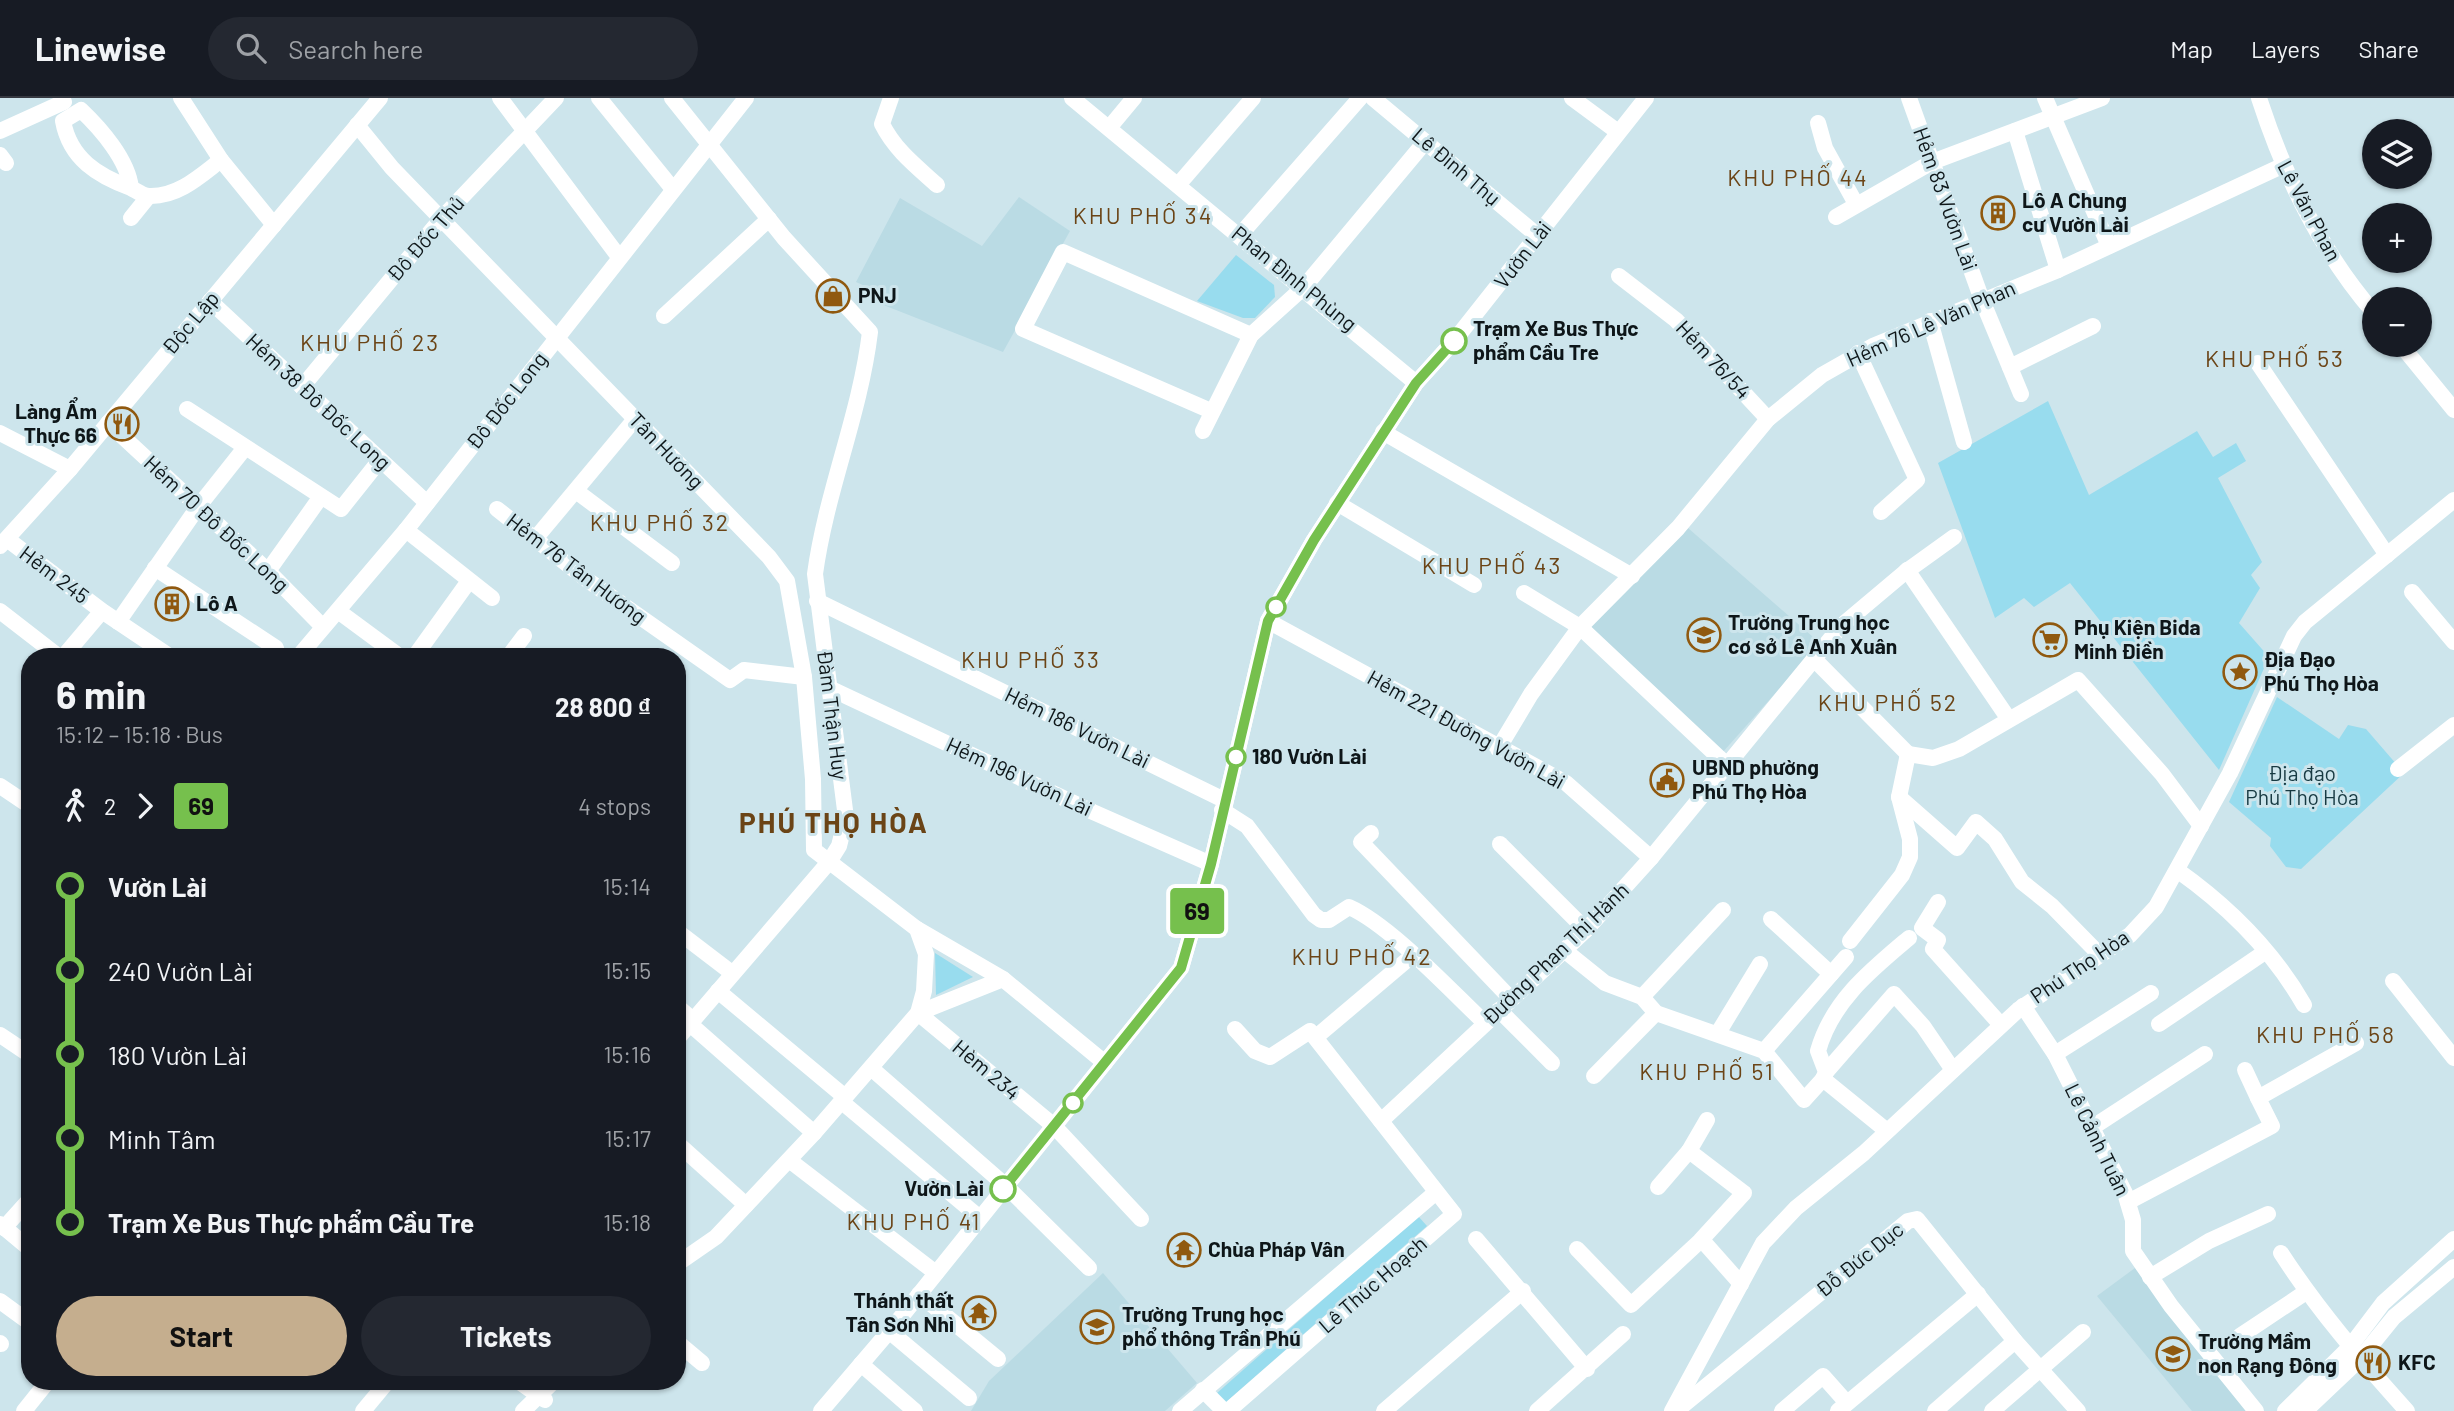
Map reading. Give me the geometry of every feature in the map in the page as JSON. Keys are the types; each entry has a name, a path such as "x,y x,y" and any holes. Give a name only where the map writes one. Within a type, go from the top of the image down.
{"street":[{"path":"181,98 221,160 274,225"},
{"name":"Độc Lập","path":"3,542 70,469 380,98"},
{"path":"500,98 619,257"},
{"name":"Đô Đốc Thủ","path":"302,387 441,219 556,98"},
{"path":"599,98 673,188"},
{"name":"Đàm Thận Huy","path":"672,98 769,219 870,332 865,376 819,542 815,573 846,818 839,846 829,862"},
{"name":"Đô Đốc Long","path":"306,648 406,530 746,98"},
{"path":"891,98 882,124 887,134 899,151 937,185"},
{"name":"Phan Đình Phùng","path":"1072,98 1304,287 1416,383"},
{"path":"1109,128 1134,98"},
{"path":"1178,184 1253,98"},
{"path":"1240,235 1360,98"},
{"name":"Lê Đình Thụ","path":"1373,98 1538,236"},
{"path":"1572,98 1618,132"},
{"name":"Vườn Lài","path":"821,1411 889,1331 1181,968 1211,864 1268,621 1337,503 1416,383 1454,341 1646,98"},
{"name":"Hẻm 83 Vườn Lài","path":"1909,98 1982,300 2021,394"},
{"path":"2045,98 2109,246"},
{"path":"1836,216 1931,162 2102,98"},
{"name":"Lê Văn Phan","path":"2259,98 2284,165 2335,263 2362,297"},
{"path":"0,131 64,102"},
{"path":"131,188 130,175 97,125 81,110 63,121 66,142 82,160 112,184 131,188 148,197"},
{"path":"1818,123 1825,148 1856,204"},
{"name":"Tân Hương","path":"357,125 441,219 769,556 787,582 804,677 813,779 814,850 829,862"},
{"path":"2015,131 2058,270"},
{"path":"1203,431 1251,335 1304,287 1426,142"},
{"path":"131,218 148,197 181,189 221,160"},
{"name":"Hẻm 76 Lê Văn Phan","path":"1498,748 1531,694 1580,627 1678,528 1768,419 1822,374 1857,354 1930,321 2058,270 2284,165"},
{"path":"664,316 769,219"},
{"path":"1211,411 1023,329 1063,252 1251,335"},
{"name":"Hẻm 76/54","path":"1619,276 1676,320 1768,419"},
{"name":"Hẻm 38 Đô Đốc Long","path":"210,301 427,503"},
{"path":"1930,321 1964,442"},
{"path":"2010,367 2093,326"},
{"path":"1857,354 1917,480 1881,512"},
{"path":"2411,357 2454,410"},
{"path":"2259,363 2386,555"},
{"path":"187,409 244,449 341,509 380,460"},
{"path":"535,539 635,419"},
{"name":"Hẻm 70 Đô Đốc Long","path":"108,423 268,571 323,627"},
{"path":"1383,432 1632,576"},
{"path":"0,433 70,469"},
{"path":"118,622 198,507 244,449"},
{"path":"576,491 672,563"},
{"path":"268,571 320,498"},
{"name":"Phú Thọ Hòa","path":"1674,1411 1763,1243 1796,1208 1887,1131 2023,1006 2130,935 2156,907 2178,870 2234,765 2294,636 2386,555 2454,500"},
{"path":"1337,503 1474,585"},
{"name":"Hẻm 76 Tân Hương","path":"498,509 586,579 684,648"},
{"path":"406,530 492,598"},
{"name":"Đường Phan Thị Hành","path":"1381,1121 1586,930 1651,858 1841,626 1907,570 1954,537"},
{"name":"Hẻm 245","path":"3,542 157,648"},
{"path":"155,568 268,648"},
{"path":"1907,570 2008,718"},
{"path":"787,582 815,573"},
{"path":"421,648 469,581"},
{"path":"2412,592 2454,642"},
{"path":"1524,593 1580,627 1728,766"},
{"name":"Hẻm 186 Vườn Lài","path":"817,601 1223,805 1247,825 1321,920 1349,907 1413,955"},
{"path":"0,611 48,648"},
{"path":"71,648 102,611"},
{"path":"338,611 388,648"},
{"name":"Hẻm 221 Đường Vườn Lài","path":"1268,621 1566,783 1651,858"},
{"path":"515,648 524,636"},
{"name":"Hẻm 76 Tân Hương","path":"686,649 730,680 744,670 804,677"},
{"path":"1814,659 1908,754 1933,758 1959,749 2008,718 2078,680 2162,774 2202,826"},
{"name":"Hẻm 196 Vườn Lài","path":"829,688 1093,812 1211,864"},
{"path":"2398,769 2454,724"},
{"path":"1764,1051 1831,974 1902,875 1910,857 1910,839 1899,796 1908,754"},
{"path":"0,786 21,800"},
{"path":"1899,796 1957,848 1976,821 1995,839 2022,882 2052,906 2100,955"},
{"path":"1371,832 1361,842 1505,1004 1552,1063"},
{"path":"1500,844 1586,930"},
{"path":"686,1028 829,862 918,929 1003,979 1105,1063"},
{"path":"2178,870 2223,905 2283,969 2304,1005"},
{"path":"1938,902 1922,928 1938,940 1933,950 2001,1025"},
{"path":"1643,997 1723,910"},
{"path":"1771,919 1831,974"},
{"path":"686,1258 716,1237 789,1160 918,1013 924,992 926,954 918,929"},
{"path":"686,938 732,973"},
{"path":"1887,1131 1825,1076 1818,1051 1836,1007 1909,938"},
{"path":"1564,950 1605,983 1643,997 1657,1013 1764,1051 1804,1100 1894,994 1923,1026 1953,1070"},
{"path":"2159,1024 2265,952"},
{"path":"1316,1037 1413,955 1485,1023"},
{"path":"1718,1033 1760,964"},
{"path":"918,1013 1003,979"},
{"path":"2393,981 2454,1058"},
{"path":"719,991 980,1219"},
{"path":"2055,1054 2151,993"},
{"name":"Lê Cảnh Tuân","path":"2023,1006 2055,1054 2093,1127 2127,1202 2133,1220 2133,1251 2150,1277 2256,1411"},
{"name":"Hèm 234","path":"918,1013 1054,1126 1140,1219"},
{"path":"1594,1076 1657,1013"},
{"path":"686,1016 814,1133"},
{"path":"1235,1029 1255,1051 1270,1057 1310,1031 1445,1204"},
{"path":"0,1035 21,1049"},
{"path":"2258,1098 2356,1043"},
{"path":"2093,1127 2205,1054"},
{"path":"872,1068 1006,1186 1089,1268"},
{"path":"2127,1202 2272,1126 2245,1070"},
{"path":"1658,1187 1689,1151 1707,1120"},
{"path":"686,1151 746,1205"},
{"path":"1577,1250 1631,1305 1702,1240 1744,1193 1689,1151"},
{"path":"789,1160 936,1273"},
{"name":"Lê Thúc Hoạch","path":"1180,1411 1203,1390 1445,1204"},
{"name":"Lê Thúc Hoạch","path":"1226,1411 1445,1204"},
{"path":"21,1208 2,1226 21,1242"},
{"path":"2150,1277 2209,1241 2268,1214"},
{"name":"Đỗ Đức Dục","path":"1674,1411 1908,1221 1917,1219 2015,1341 2078,1411"},
{"path":"1476,1239 1587,1369"},
{"path":"2305,1411 2355,1354 2383,1303 2454,1239"},
{"path":"1702,1240 1741,1284"},
{"path":"2281,1253 2306,1292 2355,1354 2407,1411"},
{"path":"2285,1411 2454,1267"},
{"path":"1384,1411 1523,1291"},
{"path":"2240,1336 2306,1292"},
{"path":"919,1294 998,1359"},
{"path":"1789,1409 1823,1376 1842,1407 1978,1294"},
{"path":"0,1301 21,1316"},
{"path":"889,1331 969,1398"},
{"path":"1992,1411 2083,1332"},
{"path":"1537,1411 1623,1334"},
{"path":"1935,1411 2015,1341"},
{"path":"686,1350 702,1363"},
{"path":"861,1364 915,1411"},
{"path":"24,1411 41,1390"},
{"path":"363,1411 380,1390"},
{"path":"523,1411 543,1403 529,1390"},
{"path":"1203,1390 1226,1411"}],"shaded area":[{"path":"1019,197 1070,231 1003,352 863,297 867,287 856,282 900,198 982,246"},
{"name":"Trường Trung học cơ sở Lê Anh Xuân","path":"1688,528 1820,643 1722,753 1588,628"},
{"name":"Trường Mầm non Rạng Đông","path":"2135,1268 2247,1411 2192,1411 2097,1296"},
{"name":"Trường Trung học phổ thông Trần Phú","path":"1103,1273 1197,1383 1165,1411 971,1411 989,1381"}],"green space":[{"path":"1236,255 1274,285 1275,297 1255,318 1243,318 1197,301"},
{"path":"2048,401 2089,495 2197,431 2213,457 2236,443 2246,461 2218,478 2262,562 2251,575 2260,588 2239,623 2269,657 2219,770 2070,583 2034,607 2024,598 1995,618 1938,463"},
{"name":"Địa đạo Phú Thọ Hòa","path":"2277,697 2339,739 2348,725 2366,729 2404,773 2301,869 2286,867 2270,846 2271,838 2229,802"},
{"path":"935,953 973,977 936,995"},
{"path":"1418,1216 1427,1226 1225,1403 1217,1393"}],"bus line":[{"name":"69","path":"1003,1189 1181,968 1211,864 1268,621 1314,540 1416,383 1454,341"}],"place":[{"name":"Lô A Chung cư Vườn Lài","path":"1998,213"},
{"name":"PNJ","path":"833,296"},
{"name":"Trạm Xe Bus Thực phẩm Cầu Tre","path":"1454,341"},
{"name":"Làng Ẩm Thực 66","path":"122,424"},
{"name":"Lô A","path":"172,604"},
{"name":"Trường Trung học cơ sở Lê Anh Xuân","path":"1704,635"},
{"name":"Phụ Kiện Bida Minh Điền","path":"2050,640"},
{"name":"Địa Đạo Phú Thọ Hòa","path":"2240,672"},
{"name":"180 Vườn Lài","path":"1236,757"},
{"name":"UBND phường Phú Thọ Hòa","path":"1667,780"},
{"name":"Vườn Lài","path":"1003,1189"},
{"name":"Chùa Pháp Vân","path":"1184,1250"},
{"name":"Thánh thất Tân Sơn Nhì","path":"979,1313"},
{"name":"Trường Trung học phổ thông Trần Phú","path":"1097,1327"},
{"name":"Trường Mầm non Rạng Đông","path":"2173,1354"},
{"name":"KFC","path":"2373,1363"}],"district":[{"name":"KHU PHỐ 44","path":"1798,178"},
{"name":"KHU PHỐ 34","path":"1143,216"},
{"name":"KHU PHỐ 23","path":"370,343"},
{"name":"KHU PHỐ 53","path":"2275,359"},
{"name":"KHU PHỐ 32","path":"660,523"},
{"name":"KHU PHỐ 43","path":"1492,566"},
{"name":"KHU PHỐ 33","path":"1031,660"},
{"name":"KHU PHỐ 52","path":"1888,703"},
{"name":"PHÚ THỌ HÒA","path":"834,823"},
{"name":"KHU PHỐ 42","path":"1362,957"},
{"name":"KHU PHỐ 58","path":"2326,1035"},
{"name":"KHU PHỐ 51","path":"1707,1072"},
{"name":"KHU PHỐ 41","path":"914,1222"}]}
